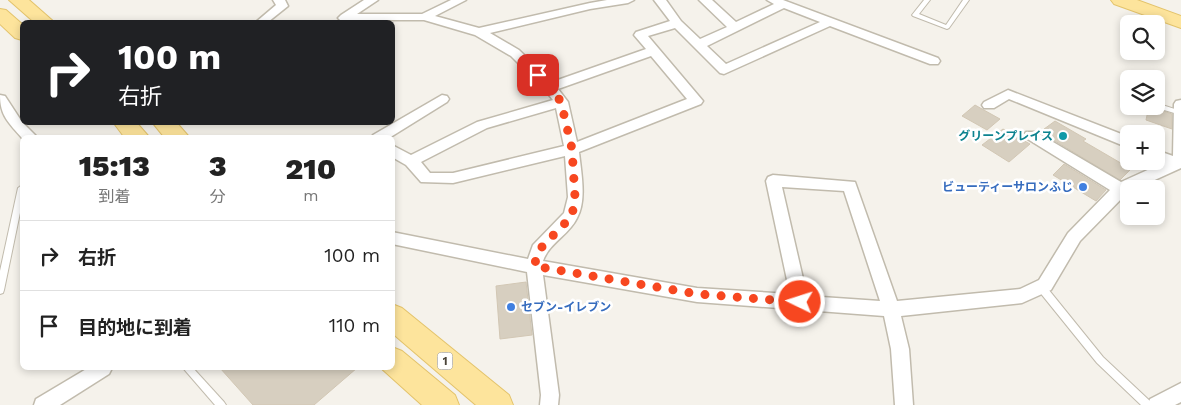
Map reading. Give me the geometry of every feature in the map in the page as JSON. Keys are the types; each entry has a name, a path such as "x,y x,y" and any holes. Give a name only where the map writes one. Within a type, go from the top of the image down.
{"main road":[{"path":"18,0 43,20"},
{"path":"1120,0 1181,22"},
{"path":"0,14 20,32"},
{"path":"126,125 136,135"},
{"path":"165,125 176,135"},
{"name":"1","path":"395,319 498,405"},
{"path":"395,363 444,405"}],"street":[{"path":"264,20 282,6 279,0"},
{"path":"372,0 344,18 424,17 479,32 515,53 550,86 561,102 572,149 575,197 572,216 539,250 534,266 550,405"},
{"path":"424,17 460,0"},
{"path":"479,32 588,3 628,0"},
{"path":"660,0 677,23 724,70 831,21"},
{"path":"705,0 734,27"},
{"path":"698,45 778,2 934,61"},
{"path":"395,152 411,161 426,178 453,178 572,149 696,101 640,35 677,23"},
{"path":"550,86 653,51"},
{"path":"989,105 1008,94 1120,139"},
{"path":"0,99 25,135"},
{"path":"383,135 442,99"},
{"path":"411,161 482,125 561,102"},
{"path":"1140,180 1180,162 1181,104"},
{"path":"395,239 534,266 697,294 892,309 1022,296 1045,285 1074,237 1120,189 1031,135"},
{"path":"1165,158 1178,163"},
{"path":"800,302 773,181 850,186 892,309 904,376 904,405"},
{"path":"43,405 100,370"},
{"path":"1157,405 1181,392"}],"lane":[{"path":"927,0 915,15 947,27 966,0"},
{"path":"1165,108 1181,113"},
{"path":"0,290 20,197"},
{"path":"1041,287 1100,360 1148,405"},
{"path":"190,370 221,405"}],"building":[{"path":"975,105 1000,119 987,130 962,116"},
{"path":"1165,112 1172,114 1172,129 1165,125 1146,120 1147,115 1165,115"},
{"path":"1055,121 1086,139 1083,141 1120,163 1120,170 1130,170 1120,180 1040,132"},
{"path":"1003,129 1030,144 1009,162 982,145"},
{"path":"1064,164 1106,190 1096,201 1053,175"},
{"path":"526,282 532,335 500,339 496,286"},
{"path":"222,370 355,370 314,405 253,405"}],"place":[{"name":"グリーンプレイス","path":"1063,136"},
{"name":"ビューティーサロンふじ","path":"1083,187"},
{"name":"セブン-イレブン","path":"511,307"}],"route":[{"path":"538,75 550,86 561,102 572,149 575,197 572,216 539,250 534,266 697,294 800,302"}]}
